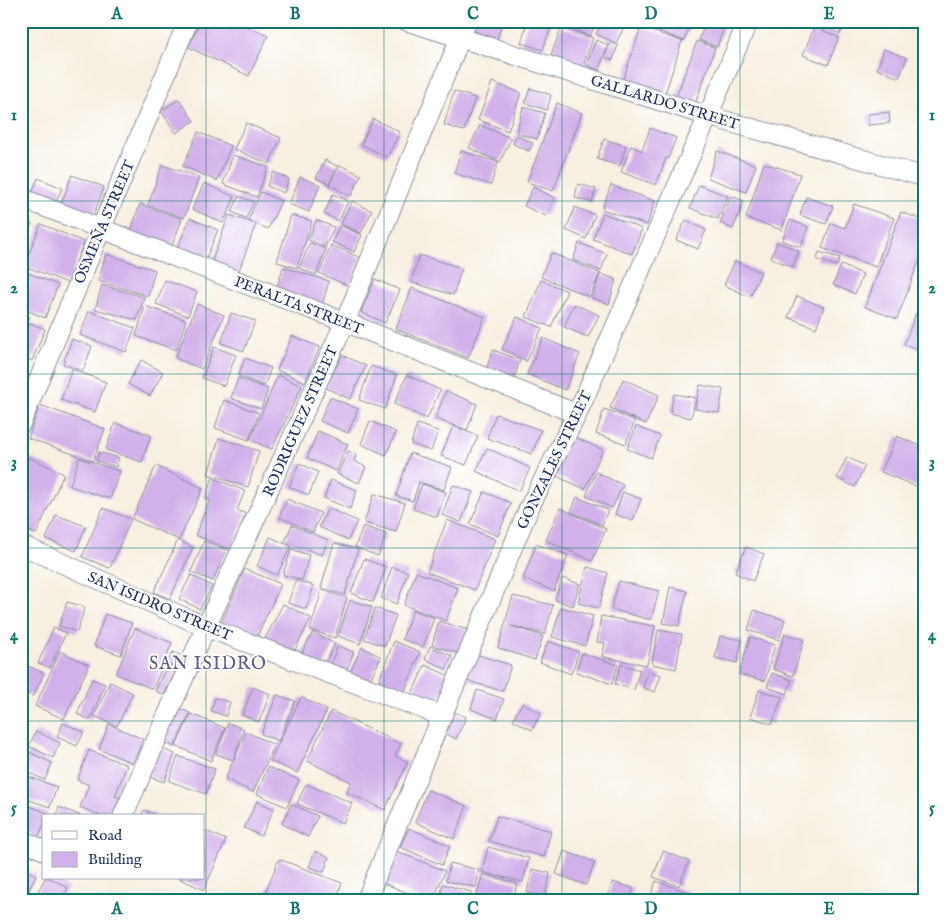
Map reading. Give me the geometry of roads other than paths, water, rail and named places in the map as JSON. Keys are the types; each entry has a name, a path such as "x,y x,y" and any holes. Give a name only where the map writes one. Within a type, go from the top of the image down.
{"street":[{"name":"OSMEÑA STREET","path":"21,423 188,21"},
{"name":"GALLARDO STREET","path":"407,21 464,30 708,116 925,177"},
{"name":"GONZALES STREET","path":"366,901 529,508 577,414 748,21"},
{"name":"RODRIGUEZ STREET","path":"124,814 344,322 464,30"},
{"name":"PERALTA STREET","path":"21,198 577,414"},
{"name":"SAN ISIDRO STREET","path":"21,545 206,627 442,716"},
{"path":"21,840 42,849"}],"district":[{"name":"SAN ISIDRO","path":"208,663"}]}
